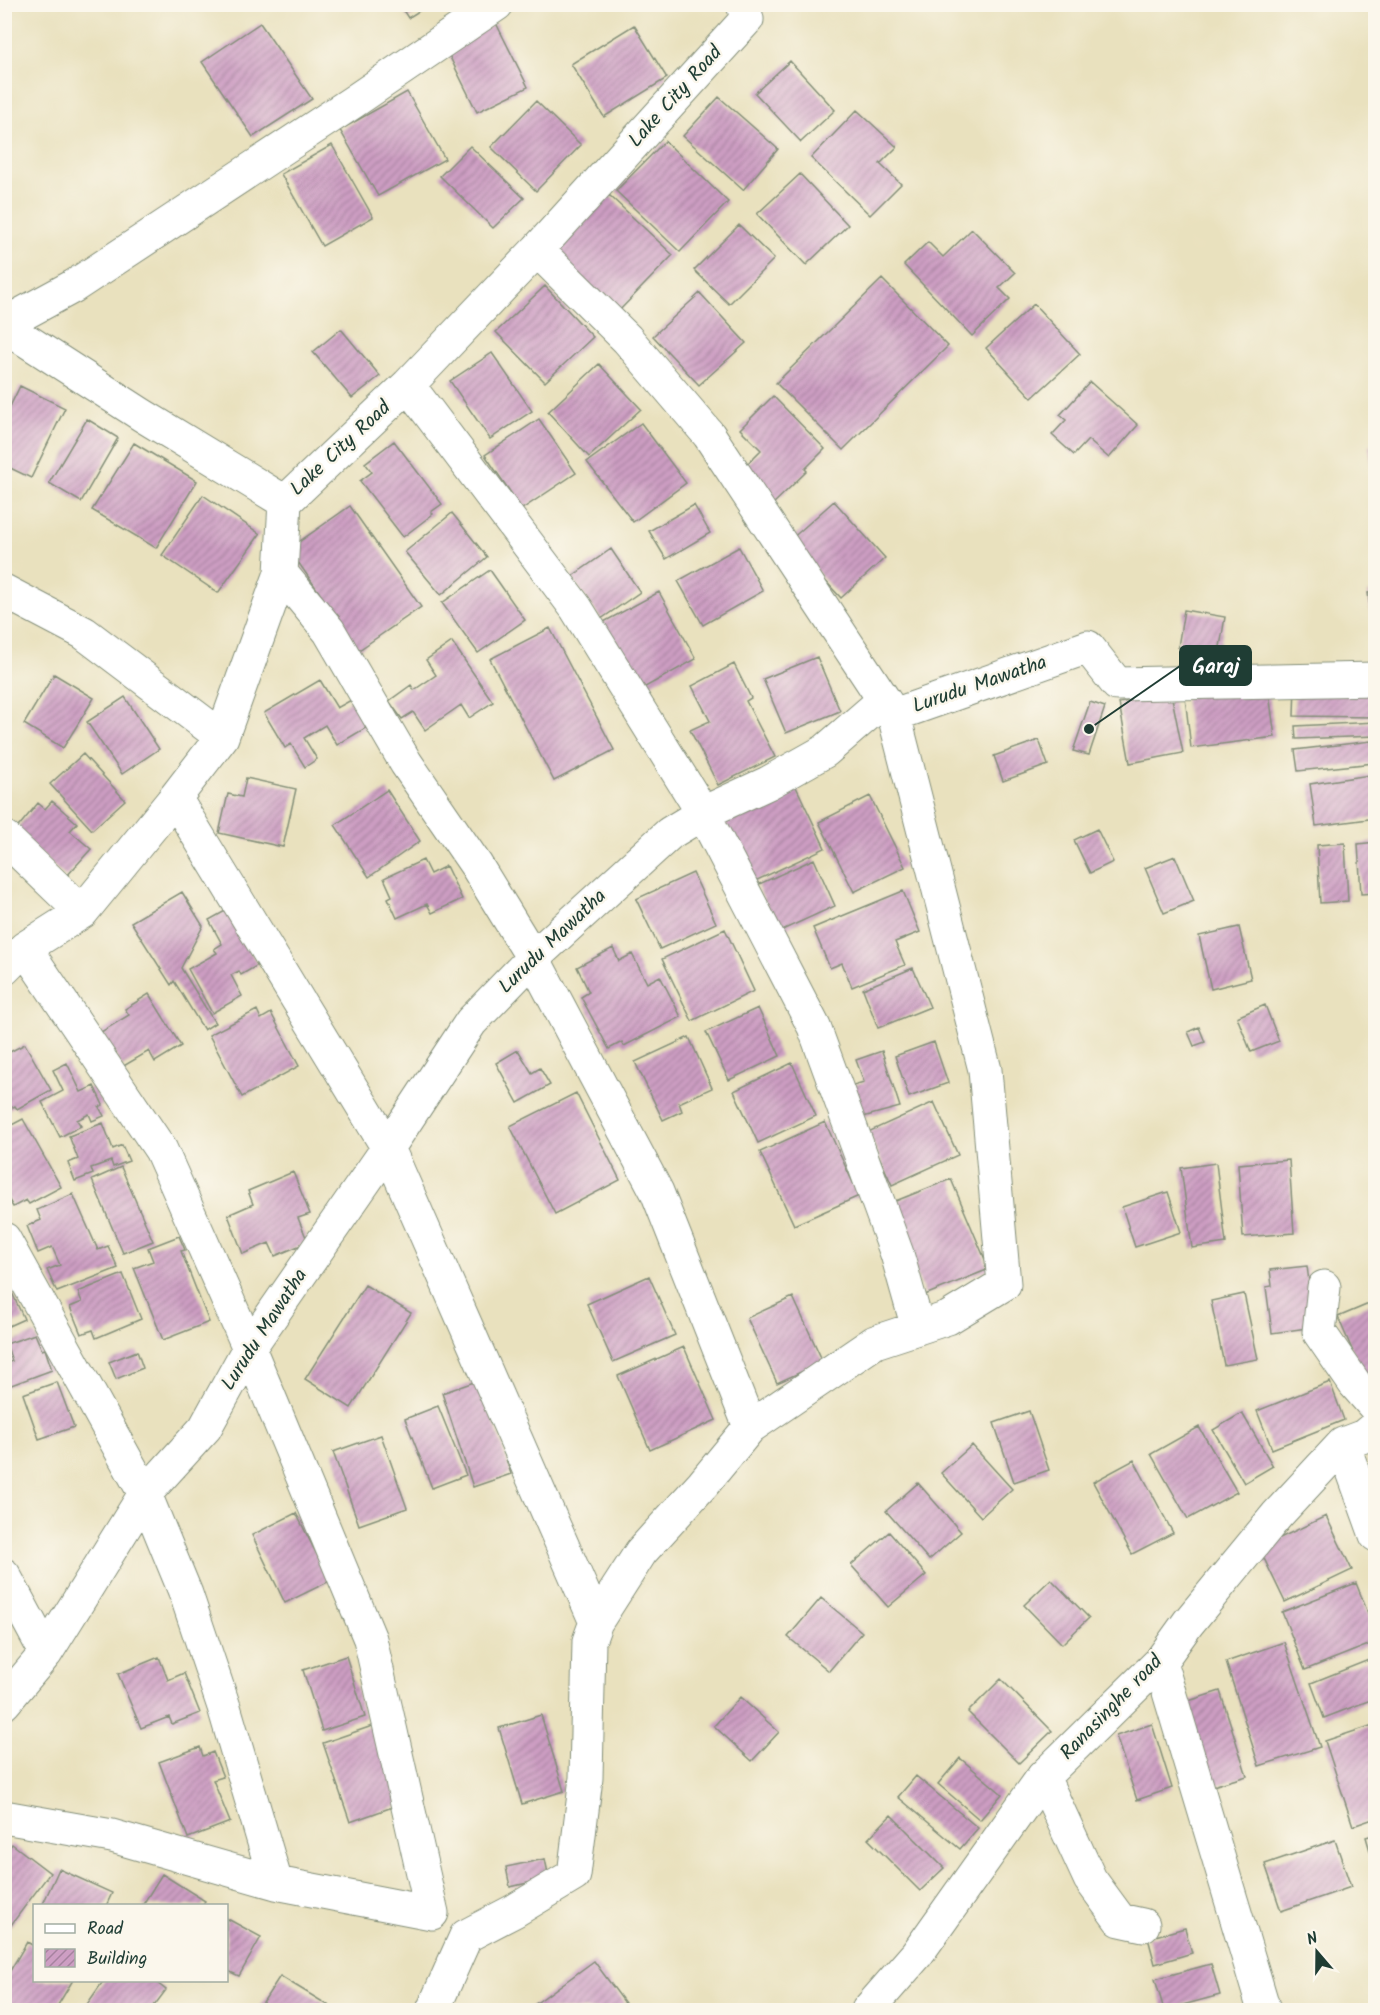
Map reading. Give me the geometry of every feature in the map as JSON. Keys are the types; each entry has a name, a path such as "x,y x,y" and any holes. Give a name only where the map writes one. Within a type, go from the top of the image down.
{"street":[{"path":"285,502 141,415 4,325 74,285 353,102 497,4"},
{"name":"Lake City Road","path":"15,959 82,912 222,737 281,573 285,502 408,385 537,250 747,19 743,4"},
{"path":"432,2010 466,1936 514,1911 574,1875 586,1778 589,1641 596,1622 641,1552 703,1484 750,1427 875,1342 948,1318 1004,1284 985,1070 889,708 709,435 627,339 537,250"},
{"path":"408,385 576,608 704,813 814,1027 897,1254 918,1328"},
{"path":"281,573 329,631 406,763 476,865 533,958 657,1192 750,1427"},
{"path":"4,591 84,633 222,737"},
{"name":"Lurudu Mawatha","path":"4,1703 46,1653 145,1494 205,1428 249,1347 388,1148 471,1022 533,958 670,833 825,751 889,708 1088,647 1117,684 1376,679"},
{"path":"175,798 388,1148 596,1622"},
{"path":"4,837 82,912"},
{"path":"4,1816 112,1836 276,1883 432,1912 370,1639 249,1347 161,1150 15,959"},
{"path":"4,1239 145,1494 186,1594 224,1707 276,1883"},
{"path":"1324,1287 1319,1332 1355,1384 1376,1408"},
{"name":"Ranasinghe road","path":"868,2010 917,1954 1043,1777 1160,1662 1188,1623 1269,1524 1342,1444 1364,1436 1376,1426"},
{"path":"1342,1444 1376,1535"},
{"path":"4,1575 46,1653"},
{"path":"1160,1662 1264,2010"},
{"path":"1043,1777 1090,1879 1120,1920 1143,1925"}],"building":[{"path":"399,4 430,4 408,18"},
{"path":"260,23 312,99 253,137 202,62"},
{"path":"496,23 528,87 477,112 446,49"},
{"path":"634,25 667,78 604,117 571,64"},
{"path":"790,61 835,110 801,142 755,93"},
{"path":"407,92 445,159 378,196 340,130"},
{"path":"719,97 778,149 743,190 683,136"},
{"path":"536,101 581,145 536,191 491,147"},
{"path":"857,110 897,147 880,164 901,184 870,215 811,158"},
{"path":"665,141 728,202 680,252 616,191"},
{"path":"332,145 373,217 322,246 281,174"},
{"path":"470,146 524,198 493,228 440,176"},
{"path":"800,174 848,225 806,265 757,214"},
{"path":"609,195 673,255 616,314 553,254"},
{"path":"739,225 774,259 729,304 694,270"},
{"path":"972,229 1015,273 999,288 1010,299 972,336 904,265 928,242 943,257"},
{"path":"882,279 948,346 843,450 776,383"},
{"path":"545,286 593,337 545,382 496,332"},
{"path":"700,293 746,343 699,385 653,336"},
{"path":"1034,304 1080,354 1032,398 986,348"},
{"path":"341,329 380,376 352,398 313,352"},
{"path":"492,353 532,411 490,439 450,381"},
{"path":"599,364 641,409 589,457 548,412"},
{"path":"1090,382 1138,425 1109,458 1088,440 1074,455 1052,435 1066,420 1060,415"},
{"path":"20,386 65,408 31,478 4,465 4,419"},
{"path":"773,396 825,449 805,469 807,471 769,508 736,475 761,450 740,429"},
{"path":"87,419 118,438 81,502 49,483"},
{"path":"539,419 576,473 522,509 485,455"},
{"path":"641,423 686,483 633,522 587,462"},
{"path":"394,441 442,504 431,512 433,514 403,537 360,481 372,472 365,463"},
{"path":"134,443 197,481 156,548 92,510"},
{"path":"1376,444 1376,480 1374,480 1369,445"},
{"path":"203,495 260,534 218,593 162,555"},
{"path":"834,501 885,558 841,598 789,541"},
{"path":"694,505 710,533 666,559 649,531"},
{"path":"350,506 421,607 359,650 289,549"},
{"path":"452,513 487,557 441,595 405,552"},
{"path":"739,547 763,591 703,625 678,581"},
{"path":"611,549 640,592 601,619 571,577"},
{"path":"490,570 525,620 478,653 442,603"},
{"path":"659,592 696,659 638,691 600,624"},
{"path":"1376,592 1376,636 1374,636 1368,593"},
{"path":"1184,610 1225,617 1219,653 1178,647"},
{"path":"550,628 614,750 554,781 490,659"},
{"path":"452,642 493,702 469,718 461,705 425,730 413,712 402,719 389,701 411,685 414,690 436,675 426,660"},
{"path":"817,657 840,711 786,733 763,679"},
{"path":"734,664 751,698 746,701 775,757 718,785 690,730 710,721 692,686"},
{"path":"54,674 94,698 63,748 24,724"},
{"path":"320,680 337,708 353,699 369,726 337,745 325,725 304,738 317,759 305,767 291,744 285,748 264,713"},
{"path":"1295,684 1376,685 1376,717 1294,716"},
{"path":"1268,686 1275,737 1191,748 1185,697"},
{"path":"1171,693 1183,753 1130,763 1119,703"},
{"path":"125,697 159,749 122,774 87,722"},
{"path":"1090,702 1105,707 1089,755 1073,751"},
{"path":"1376,722 1376,736 1296,739 1295,726"},
{"path":"1039,740 1048,765 1003,781 994,756"},
{"path":"1371,741 1374,763 1298,771 1295,750"},
{"path":"83,754 125,800 92,830 50,784"},
{"path":"789,772 825,848 753,882 717,807"},
{"path":"1376,774 1376,818 1316,826 1310,784"},
{"path":"246,778 296,789 283,847 219,833 228,794 242,797"},
{"path":"387,790 420,841 369,877 335,825"},
{"path":"870,796 905,867 854,892 819,822"},
{"path":"52,801 77,823 70,831 91,849 66,877 14,832 38,803 45,809"},
{"path":"1097,829 1113,862 1090,873 1074,840"},
{"path":"1376,842 1376,893 1361,894 1358,844"},
{"path":"1345,843 1348,901 1320,903 1317,845"},
{"path":"1175,856 1194,901 1164,913 1145,868"},
{"path":"814,859 835,906 778,932 757,885"},
{"path":"423,860 430,874 446,866 462,899 432,913 427,904 397,918 388,898 392,896 384,878"},
{"path":"693,873 716,923 660,949 636,899"},
{"path":"903,891 920,932 895,942 905,965 852,987 842,963 830,968 813,928"},
{"path":"182,892 203,926 181,968 215,1023 204,1030 174,981 171,985 131,922"},
{"path":"227,910 258,965 241,975 239,971 231,975 242,996 212,1013 188,969 217,953 214,949 222,944 209,920"},
{"path":"1239,927 1251,979 1211,989 1199,936"},
{"path":"725,929 754,991 692,1021 662,959"},
{"path":"613,948 619,961 632,954 647,983 660,976 681,1017 624,1046 622,1042 609,1049 581,997 589,992 577,967"},
{"path":"913,968 930,1007 878,1028 863,989"},
{"path":"149,994 181,1046 155,1062 149,1051 122,1067 101,1032 129,1015 125,1009"},
{"path":"1265,1005 1279,1041 1251,1052 1237,1017"},
{"path":"758,1008 780,1056 729,1080 706,1032"},
{"path":"257,1010 261,1019 271,1013 299,1066 242,1097 209,1035"},
{"path":"1199,1027 1205,1042 1194,1046 1188,1032"},
{"path":"689,1037 712,1088 679,1103 682,1111 663,1120 635,1062"},
{"path":"934,1042 948,1083 909,1097 895,1056"},
{"path":"25,1044 51,1090 17,1109 15,1106 4,1112 4,1055"},
{"path":"518,1050 532,1073 540,1068 550,1085 518,1103 496,1063"},
{"path":"882,1051 900,1107 859,1118 850,1086 864,1082 856,1060"},
{"path":"67,1063 81,1092 94,1086 103,1105 99,1107 104,1116 92,1121 89,1114 77,1120 81,1126 60,1137 42,1102 63,1091 53,1070"},
{"path":"792,1063 816,1116 758,1143 734,1091"},
{"path":"576,1093 620,1180 555,1214 510,1126"},
{"path":"934,1102 958,1155 892,1185 868,1132"},
{"path":"23,1119 61,1187 29,1204 26,1200 13,1207 4,1192 4,1129"},
{"path":"825,1122 859,1196 794,1225 760,1152"},
{"path":"103,1123 113,1149 122,1145 129,1161 113,1167 111,1161 91,1168 93,1174 75,1181 68,1163 78,1159 69,1136"},
{"path":"1289,1160 1294,1233 1243,1237 1238,1164"},
{"path":"1216,1163 1226,1243 1192,1248 1181,1168"},
{"path":"121,1167 153,1241 123,1253 92,1180"},
{"path":"293,1172 310,1214 298,1218 308,1242 275,1256 269,1243 243,1254 228,1215 253,1204 248,1191"},
{"path":"951,1179 989,1269 925,1295 888,1204"},
{"path":"1168,1192 1181,1232 1135,1247 1122,1207"},
{"path":"73,1194 98,1250 108,1246 118,1268 57,1292 47,1270 60,1265 52,1247 38,1253 27,1226 41,1220 37,1210"},
{"path":"179,1236 185,1250 181,1251 209,1322 163,1340 134,1268 153,1261 148,1248"},
{"path":"1307,1266 1314,1321 1307,1328 1272,1333 1266,1287 1272,1286 1270,1270"},
{"path":"123,1274 141,1319 96,1338 93,1330 81,1334 70,1307 82,1302 78,1292"},
{"path":"4,1275 24,1319 4,1328"},
{"path":"649,1276 675,1335 613,1362 587,1304"},
{"path":"365,1285 411,1313 351,1408 305,1379"},
{"path":"1244,1294 1258,1359 1224,1365 1211,1301"},
{"path":"793,1297 823,1362 777,1383 747,1318"},
{"path":"1376,1301 1376,1386 1369,1389 1338,1317"},
{"path":"35,1334 42,1350 45,1349 52,1370 6,1387 4,1364 12,1361 6,1344"},
{"path":"684,1347 716,1420 650,1450 618,1376"},
{"path":"137,1351 143,1368 116,1379 109,1362"},
{"path":"480,1380 511,1474 473,1487 442,1393"},
{"path":"57,1382 74,1427 39,1439 23,1394"},
{"path":"1330,1382 1344,1420 1272,1449 1257,1411"},
{"path":"438,1406 466,1475 432,1488 405,1419"},
{"path":"1029,1411 1049,1470 1014,1482 994,1423"},
{"path":"1242,1413 1273,1466 1244,1483 1213,1430"},
{"path":"1199,1427 1237,1492 1188,1519 1151,1454"},
{"path":"381,1435 407,1508 359,1525 333,1452"},
{"path":"972,1445 1012,1489 981,1517 941,1473"},
{"path":"1134,1460 1173,1533 1132,1554 1093,1482"},
{"path":"918,1483 961,1532 929,1560 886,1511"},
{"path":"296,1513 330,1581 285,1603 252,1535"},
{"path":"1326,1516 1352,1570 1285,1602 1259,1548"},
{"path":"889,1532 926,1575 888,1607 851,1565"},
{"path":"1051,1579 1089,1618 1062,1644 1024,1605"},
{"path":"1356,1583 1376,1633 1376,1642 1305,1670 1282,1612"},
{"path":"821,1598 862,1632 829,1671 788,1637"},
{"path":"1284,1642 1320,1747 1259,1766 1226,1662"},
{"path":"4,1655 11,1673 4,1675"},
{"path":"346,1656 365,1717 322,1731 303,1670"},
{"path":"159,1657 168,1680 184,1673 200,1713 172,1724 169,1717 141,1728 118,1674"},
{"path":"1376,1657 1376,1698 1324,1718 1311,1683"},
{"path":"1001,1679 1052,1731 1019,1763 968,1712"},
{"path":"1220,1691 1247,1776 1206,1788 1179,1704"},
{"path":"740,1697 779,1732 752,1761 714,1726"},
{"path":"541,1715 564,1791 522,1804 499,1728"},
{"path":"378,1724 404,1803 350,1822 323,1743"},
{"path":"1152,1724 1172,1788 1137,1800 1116,1736"},
{"path":"1376,1724 1376,1818 1353,1826 1325,1741"},
{"path":"200,1747 203,1756 213,1752 223,1777 213,1780 230,1822 188,1838 159,1762"},
{"path":"960,1758 1002,1794 980,1820 938,1784"},
{"path":"916,1776 978,1828 960,1849 898,1797"},
{"path":"891,1815 944,1868 920,1891 868,1839"},
{"path":"1376,1834 1376,1868 1375,1868 1366,1837"},
{"path":"1335,1840 1351,1887 1281,1911 1265,1864"},
{"path":"12,1844 50,1873 8,1929 4,1926 4,1854"},
{"path":"545,1859 549,1878 510,1887 506,1867"},
{"path":"59,1869 112,1893 107,1904 43,1904"},
{"path":"162,1874 205,1901 203,1904 143,1904"},
{"path":"228,1919 261,1937 239,1976 228,1971"},
{"path":"1185,1928 1192,1953 1155,1964 1148,1938"},
{"path":"27,1942 33,1945 33,1982 72,1982 55,2010 4,2010 4,1981"},
{"path":"594,1961 625,2003 614,2010 527,2010"},
{"path":"1211,1964 1220,1995 1164,2010 1155,1979"},
{"path":"280,1976 336,2010 258,2010"},
{"path":"103,1982 156,1982 166,1990 151,2010 83,2010"}],"place":[{"name":"Garaj","path":"1089,729"}]}
